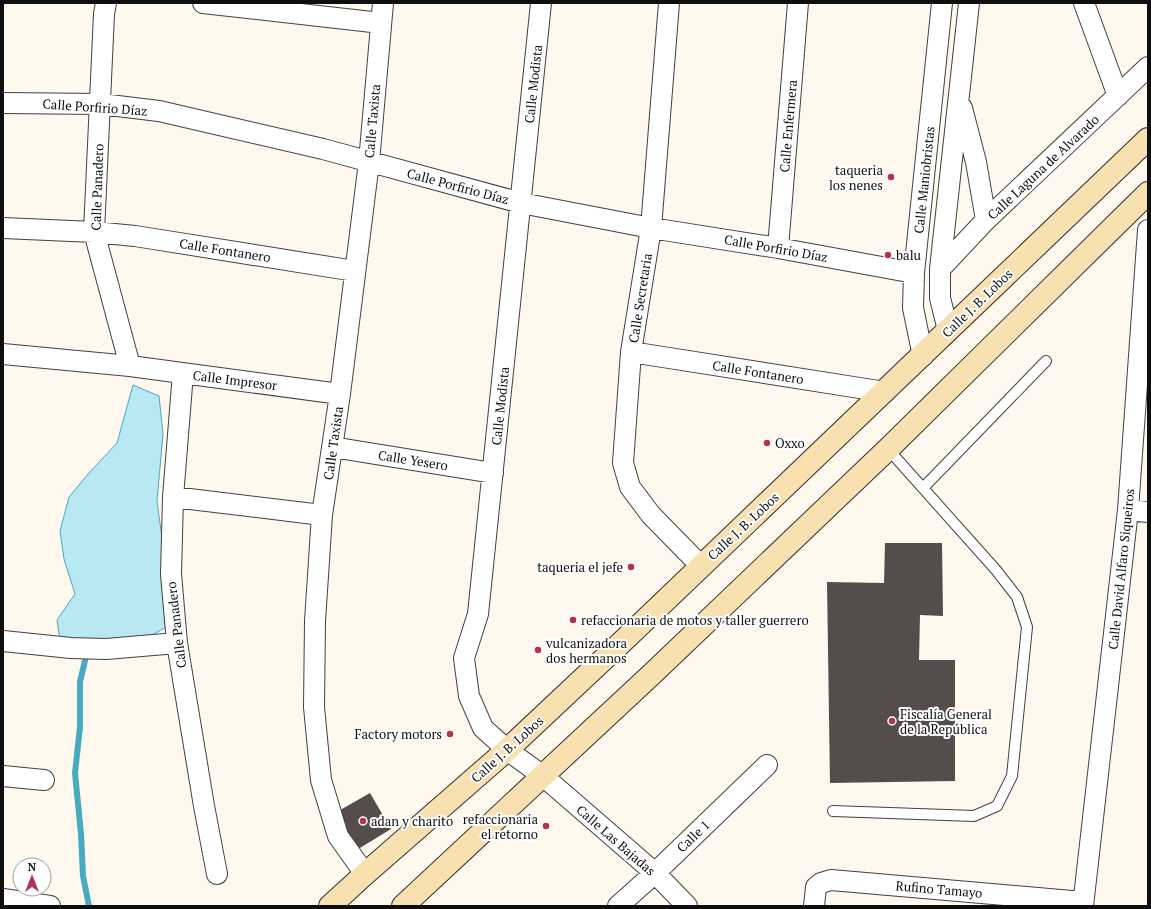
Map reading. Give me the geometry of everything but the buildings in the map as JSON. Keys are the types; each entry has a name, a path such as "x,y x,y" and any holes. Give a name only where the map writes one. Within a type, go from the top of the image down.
{"main road":[{"name":"Calle J. B. Lobos","path":"330,906 507,750 923,356 948,330 1148,139"},
{"path":"403,906 652,674 888,449 1148,193"}],"street":[{"name":"Calle Panadero","path":"106,3 104,14 94,232 130,366"},
{"path":"204,3 381,23"},
{"name":"Calle Taxista","path":"365,874 338,836 322,780 314,707 315,621 322,515 340,394 369,162 383,3"},
{"name":"Calle Modista","path":"541,3 478,614 464,658 469,696 483,728 507,750 543,776"},
{"name":"Calle Secretaria","path":"669,3 651,228 631,352 623,463 630,487 651,515 701,566"},
{"name":"Calle Enfermera","path":"778,248 798,3"},
{"name":"Calle Maniobristas","path":"923,356 913,308 914,273 942,3"},
{"name":"Calle Maniobristas","path":"948,330 940,298 940,269 969,3"},
{"path":"1084,3 1118,96"},
{"name":"Calle Laguna de Alvarado","path":"940,269 986,220 1148,67"},
{"path":"959,95 976,162 986,220"},
{"name":"Calle Porfirio Díaz","path":"3,103 100,104 159,111 323,149 521,203 651,228 778,248 914,273"},
{"name":"Calle Fontanero","path":"3,228 94,232 135,236 355,271"},
{"name":"Calle David Alfaro Siqueiros","path":"1083,904 1128,510 1148,230"},
{"name":"Calle Fontanero","path":"631,352 885,392"},
{"name":"Calle Impresor","path":"3,354 130,366 340,394"},
{"name":"Calle Panadero","path":"183,373 173,497 171,574 177,643 204,806 217,874"},
{"name":"Calle Yesero","path":"332,447 493,473"},
{"path":"173,497 322,515"},
{"path":"1128,510 1148,512"},
{"path":"3,641 71,648 106,649 177,643"},
{"name":"Calle 1","path":"618,906 655,873 767,765"},
{"path":"3,776 44,780"},
{"name":"Calle Las Bajadas","path":"543,776 655,873 687,906"},
{"name":"Rufino Tamayo","path":"814,906 816,887 821,883 831,880 1083,904"},
{"path":"3,899 50,906"}],"lane":[{"path":"923,488 1046,361"},
{"path":"833,811 974,816 997,806 1012,776 1027,627 1017,597 996,570 888,449"}],"water":[{"path":"133,385 159,396 163,434 157,501 165,561 166,627 142,641 60,640 57,620 75,594 64,559 60,531 69,497 117,443"}],"waterway":[{"path":"87,652 80,682 80,727 75,773 81,834 83,876 89,906"}],"place":[{"name":"taqueria los nenes","path":"891,177"},
{"name":"balu","path":"888,255"},
{"name":"Oxxo","path":"767,443"},
{"name":"taqueria el jefe","path":"631,567"},
{"name":"refaccionaria de motos y taller guerrero","path":"573,620"},
{"name":"vulcanizadora dos hermanos","path":"538,650"},
{"name":"Fiscalía General de la República","path":"892,721"},
{"name":"Factory motors","path":"450,734"},
{"name":"adan y charito","path":"363,821"},
{"name":"refaccionaria el retorno","path":"546,826"}]}
